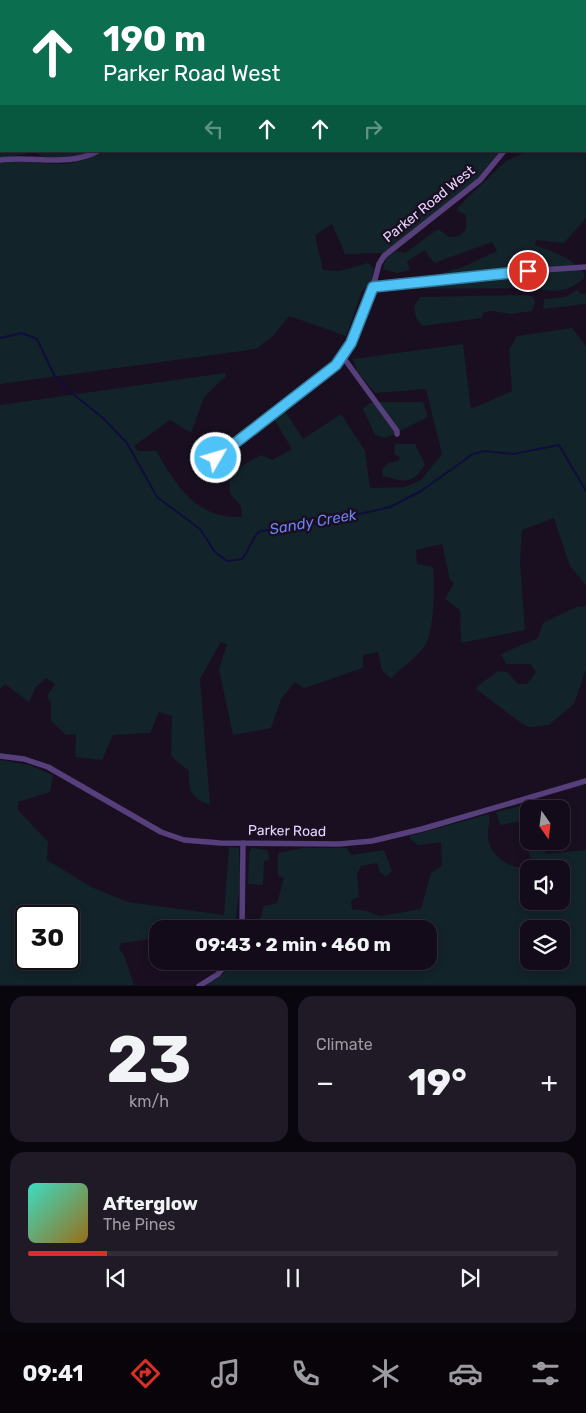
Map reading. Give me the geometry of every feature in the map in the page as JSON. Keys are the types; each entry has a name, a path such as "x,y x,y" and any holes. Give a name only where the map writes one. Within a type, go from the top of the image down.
{"street":[{"path":"0,160 20,158 65,162 95,152"},
{"name":"Parker Road West","path":"216,458 320,379 343,356 368,306 379,264 386,254 430,222 480,180 503,152"},
{"path":"373,287 470,275 586,267"},
{"path":"343,356 397,430 397,434"},
{"name":"Parker Road","path":"0,756 24,759 48,767 149,827 171,836 202,842 339,844 372,841 441,824 586,781"},
{"path":"242,920 243,843"},
{"path":"199,986 221,970"}],"shaded area":[{"path":"0,152 29,152 26,154 0,158"},
{"path":"38,152 90,152 60,159 40,156"},
{"path":"104,152 499,152 475,181 424,224 383,253 345,254 332,224 315,235 323,270 340,271 368,263 374,269 372,281 362,291 346,336 289,316 274,335 256,349 0,384 0,163 15,161 62,164"},
{"path":"526,152 586,152 586,218 564,243 536,240 535,245 567,259 579,267 584,273 584,278 567,289 556,291 536,288 382,289 383,281 429,277 463,267 497,251 492,242 434,263 425,250 407,261 410,270 397,273 383,269 386,258 396,251 405,253 438,229 449,237 459,236 466,230 466,215 458,211 458,207 506,161"},
{"path":"577,290 581,294 586,294 586,304 543,309 544,299 565,297"},
{"path":"527,295 533,297 535,302 532,311 510,314 493,311 484,312 481,318 422,326 416,318 414,306 420,297"},
{"path":"572,328 586,346 586,585 570,566 554,518 522,530 520,563 525,630 461,643 460,610 445,599 454,583 450,580 442,544 416,550 417,564 433,567 434,585 430,632 424,647 416,656 391,679 382,670 378,652 363,655 363,668 304,688 295,682 281,699 271,728 233,735 219,669 227,644 221,642 200,679 210,805 195,796 190,788 189,771 171,756 172,716 159,712 150,733 113,735 102,760 75,757 76,734 66,735 51,721 51,703 47,696 55,684 46,678 36,687 29,702 5,684 0,689 0,405 225,373 226,376 204,397 191,433 170,420 134,446 138,451 156,451 180,488 200,506 226,516 242,517 241,506 230,494 229,473 261,455 272,460 292,449 274,419 285,411 303,439 341,414 365,451 370,488 405,487 421,480 442,454 426,389 375,393 357,371 353,359 463,344 471,409 512,391 509,350 517,336"},
{"path":"423,402 428,417 385,438 375,435 363,409 370,403"},
{"path":"395,444 415,444 425,464 421,471 412,479 397,480 383,476 382,470 388,463 398,461 400,458 394,454"},
{"path":"586,606 586,669 574,704 549,725 529,727 521,723 475,688 498,671 507,672 518,684 527,684 536,672 530,664 506,664 501,654 538,638 543,623 576,607"},
{"path":"0,760 30,765 53,775 50,792 18,802 18,810 48,842 47,860 91,887 128,902 224,915 229,847 239,848 240,883 236,920 149,920 149,938 121,943 119,949 124,955 134,985 0,985"},
{"path":"520,806 520,821 500,825 496,812"},
{"path":"489,814 488,838 494,852 504,862 520,867 520,910 570,910 570,860 531,860 528,850 545,850 546,854 586,850 586,985 205,985 226,970 437,970 437,920 260,920 264,906 277,903 284,878 278,876 278,853 303,848 347,848 351,855 384,850 392,871 386,876 380,872 377,863 361,866 357,875 359,897 351,900 352,910 362,910 381,916 421,909 431,873 442,866 441,842 418,845 410,839 410,836"},
{"path":"251,848 268,850 269,860 264,861 263,885 248,884"}],"waterway":[{"name":"Sandy Creek","path":"0,338 22,333 37,339 54,375 68,390 103,418 127,443 157,497 200,529 215,552 227,561 242,559 260,531 320,523 390,507 421,491 473,454 484,451 513,454 559,445 586,491"}],"route":[{"path":"216,458 336,365 351,343 368,306 373,287 470,275 528,271"}]}
